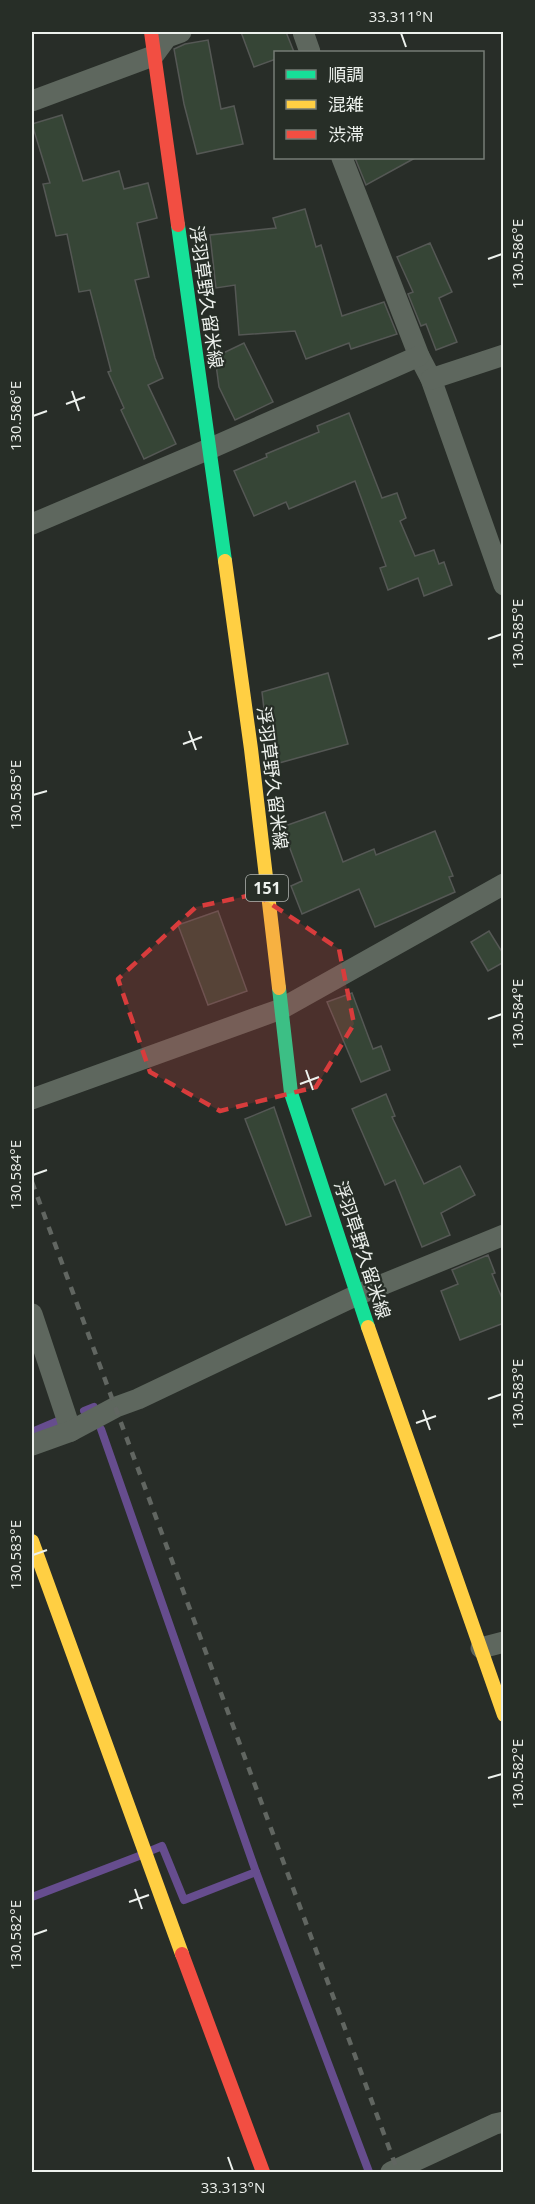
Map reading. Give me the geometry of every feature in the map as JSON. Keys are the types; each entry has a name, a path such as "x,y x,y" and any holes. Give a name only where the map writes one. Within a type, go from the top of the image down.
{"main road":[{"name":"浮羽草野久留米線","path":"151,32 251,749 291,1093 357,1295 504,1715"},
{"path":"32,1541 263,2172"}],"street":[{"path":"32,101 153,57 167,37 181,32"},
{"path":"303,32 310,51"},
{"path":"342,159 419,356 431,379 504,585"},
{"path":"431,379 504,355"},
{"path":"32,524 419,356"},
{"path":"32,1099 281,1009 504,884"},
{"path":"32,1445 71,1431 116,1407 138,1399 357,1295 504,1235"},
{"path":"32,1314 71,1431"},
{"path":"481,1648 504,1642"},
{"path":"391,2172 495,2124 504,2122"}],"highlighted area":[{"path":"256,894 339,949 354,1024 316,1087 220,1111 150,1072 118,979 196,907"}],"building":[{"path":"241,32 286,32 294,51 274,51 274,60 254,67"},
{"path":"208,40 221,109 234,106 243,144 197,154 184,104 174,49 185,44"},
{"path":"62,115 83,181 119,171 124,189 148,183 157,218 137,223 149,277 135,280 155,358 163,378 148,385 176,444 144,459 121,410 124,408 108,372 111,371 90,290 79,292 67,234 56,236 43,184 50,183 32,124"},
{"path":"355,159 413,159 366,185"},
{"path":"305,209 316,247 321,245 342,316 384,302 397,334 351,349 349,343 306,359 295,331 239,335 235,285 216,288 210,235 276,228 273,218"},
{"path":"430,243 452,292 439,298 457,342 436,350 426,324 421,326 408,294 413,292 397,257"},
{"path":"244,343 273,402 235,420 219,387 215,357"},
{"path":"349,413 382,498 397,493 406,518 400,521 415,556 434,550 439,564 444,562 452,585 424,596 418,578 388,590 380,568 386,566 355,481 289,509 286,502 254,516 234,471 267,457 266,454 319,432 317,426"},
{"path":"328,673 348,744 279,763 264,709 262,692"},
{"path":"325,812 343,862 374,849 376,855 435,831 453,876 449,877 455,892 375,927 359,889 302,914 291,886 302,881 282,827"},
{"path":"218,911 247,991 208,1005 178,925"},
{"path":"489,931 504,955 504,962 488,971 471,942"},
{"path":"352,993 373,1049 381,1046 390,1070 361,1082 327,1002"},
{"path":"386,1094 395,1116 392,1117 424,1184 460,1166 475,1195 441,1213 450,1235 422,1247 395,1180 385,1185 352,1109"},
{"path":"274,1107 311,1216 286,1225 245,1119"},
{"path":"488,1255 495,1273 492,1274 504,1303 504,1323 460,1340 441,1291 458,1284 452,1270"}],"waterway":[{"path":"84,1411 94,1407 94,1410"},
{"path":"32,1432 58,1421"},
{"path":"101,1429 256,1872 369,2172"},
{"path":"150,1851 162,1846 184,1900 256,1872"},
{"path":"32,1897 139,1856"}],"railway":[{"path":"32,1182 398,2172"}],"traffic: fast":[{"path":"178,225 225,561"},
{"path":"279,988 291,1093 368,1327"}],"traffic: slow":[{"path":"225,561 251,749 279,988"},
{"path":"368,1327 504,1715"},
{"path":"32,1541 182,1954"}],"traffic: jam":[{"path":"151,32 178,225"},
{"path":"182,1954 263,2172"}]}
